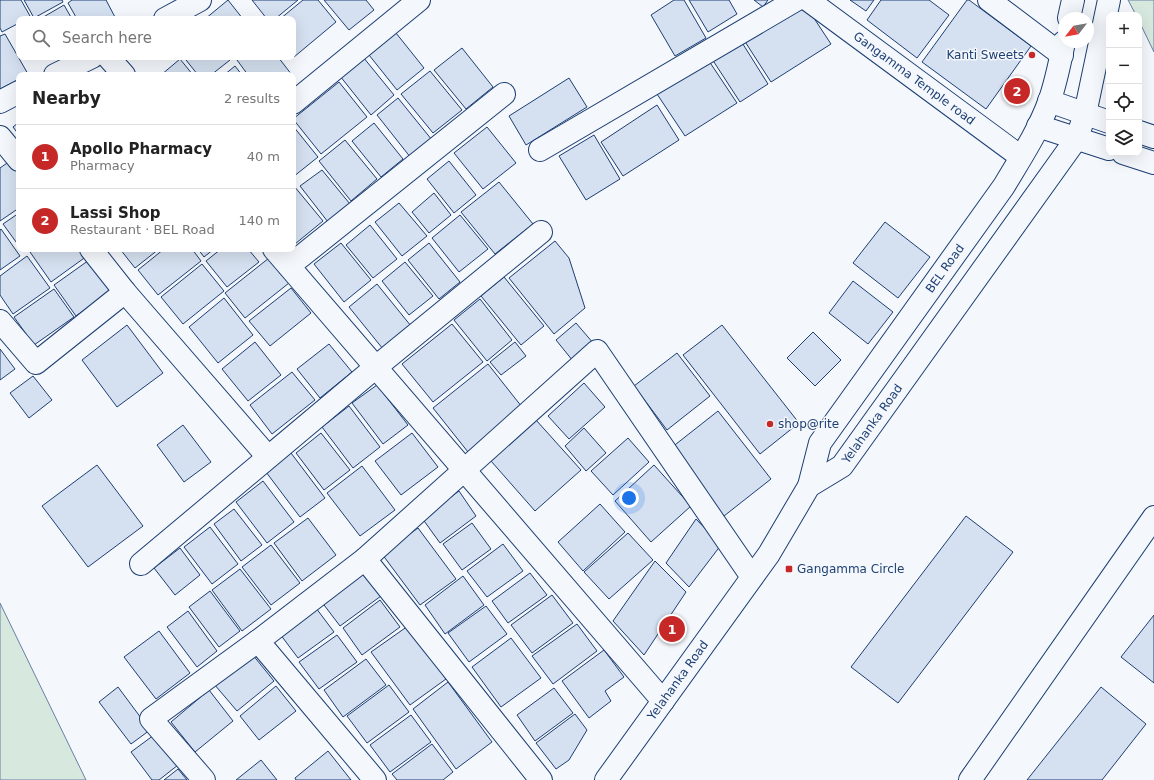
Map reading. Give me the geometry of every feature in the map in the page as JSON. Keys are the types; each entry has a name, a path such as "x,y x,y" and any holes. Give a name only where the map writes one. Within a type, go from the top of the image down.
{"street":[{"path":"170,16 200,0"},
{"path":"296,101 419,0"},
{"path":"540,150 796,0"},
{"name":"Gangamma Temple road","path":"808,0 1021,157"},
{"path":"989,0 1063,49"},
{"path":"1070,12 1073,0"},
{"path":"1077,138 1085,114 1109,0"},
{"name":"BEL Road","path":"809,486 820,443 1004,186 1021,157 1038,126 1049,101 1063,49"},
{"path":"61,72 86,60"},
{"path":"111,60 121,72"},
{"path":"0,102 16,94"},
{"path":"289,266 504,94"},
{"path":"1049,101 1106,121"},
{"path":"1038,126 1106,147"},
{"path":"1142,133 1154,137"},
{"path":"0,137 16,156"},
{"name":"Yelahanka Road","path":"606,780 769,554 809,486 842,466 1077,138"},
{"path":"1132,156 1154,163"},
{"path":"141,564 376,367 541,232"},
{"path":"93,252 125,292 268,457"},
{"path":"277,252 663,701"},
{"path":"0,321 36,363 125,292"},
{"path":"204,780 151,719 365,559 596,351 752,577"},
{"path":"970,780 1154,517"},
{"path":"365,559 541,780"},
{"path":"258,640 375,780"}],"shaded area":[{"path":"1128,0 1154,0 1154,52 1142,27 1142,12 1134,12"},
{"path":"0,603 86,780 0,780"}],"building":[{"path":"0,0 21,0 30,16 16,16 16,25 2,32 0,28"},
{"path":"24,0 62,0 63,2 38,16 33,16"},
{"path":"72,0 106,0 114,16 75,16 68,3"},
{"path":"228,0 241,16 209,16"},
{"path":"252,0 298,0 279,16 265,16"},
{"path":"303,0 318,0 336,22 296,55 296,16 284,16"},
{"path":"324,0 366,0 374,10 349,30"},
{"path":"674,0 684,0 706,38 675,56 651,15"},
{"path":"689,0 729,0 737,14 708,32"},
{"path":"754,0 768,0 763,7"},
{"path":"802,0 831,44 771,82 742,37"},
{"path":"850,0 874,0 866,11"},
{"path":"881,0 929,0 949,15 917,58 867,20"},
{"path":"967,0 1031,46 986,109 922,62"},
{"path":"64,5 70,16 45,16"},
{"path":"396,33 424,68 397,90 369,55"},
{"path":"5,34 16,53 16,60 20,60 27,72 16,72 16,81 0,89 0,36"},
{"path":"741,41 768,84 740,102 712,59"},
{"path":"462,48 493,87 466,109 434,70"},
{"path":"363,57 394,95 371,115 340,76"},
{"path":"181,60 191,72 165,72"},
{"path":"186,60 230,60 215,72 196,72"},
{"path":"237,60 280,60 290,72 246,72"},
{"path":"709,61 737,103 685,136 657,94"},
{"path":"235,66 240,72 228,72"},
{"path":"430,71 462,110 433,133 401,94"},
{"path":"569,78 587,107 526,145 509,116"},
{"path":"339,82 367,117 321,154 296,123 296,117"},
{"path":"398,98 432,140 411,158 377,115"},
{"path":"657,105 679,140 623,176 601,142"},
{"path":"374,123 403,159 381,177 352,141"},
{"path":"487,127 516,163 483,189 454,153"},
{"path":"296,130 318,157 296,175"},
{"path":"594,135 620,179 586,200 559,156"},
{"path":"345,140 377,179 351,201 319,161"},
{"path":"10,161 16,169 16,210 0,221 0,168"},
{"path":"449,161 476,195 454,213 427,179"},
{"path":"322,170 350,204 328,222 300,186"},
{"path":"499,182 533,224 495,254 461,212"},
{"path":"296,188 323,221 296,243"},
{"path":"434,193 451,215 429,233 412,212"},
{"path":"399,203 427,236 402,256 375,222"},
{"path":"16,215 16,242 3,224"},
{"path":"460,215 488,249 459,272 432,238"},
{"path":"885,222 930,257 898,298 853,263"},
{"path":"370,225 397,259 373,278 346,245"},
{"path":"1,229 20,256 0,270"},
{"path":"555,241 569,258 585,308 554,334 509,278"},
{"path":"341,243 371,280 344,302 314,264"},
{"path":"429,243 460,282 439,299 408,260"},
{"path":"30,252 84,252 87,256 51,282"},
{"path":"122,252 155,252 135,268"},
{"path":"160,252 194,252 201,261 158,295 138,270"},
{"path":"200,252 210,252 204,257"},
{"path":"217,252 251,252 259,262 227,287 206,261"},
{"path":"27,256 50,288 13,314 0,295 0,276"},
{"path":"92,258 114,289 76,316 54,285"},
{"path":"269,258 289,283 245,318 225,293"},
{"path":"405,262 433,296 409,315 382,281"},
{"path":"202,264 224,291 183,324 161,297"},
{"path":"504,277 544,326 521,345 481,296"},
{"path":"853,281 893,312 868,344 829,313"},
{"path":"377,284 411,326 383,349 349,307"},
{"path":"291,288 311,313 270,346 249,321"},
{"path":"54,289 74,317 34,345 14,317"},
{"path":"224,298 253,335 218,363 189,327"},
{"path":"480,299 512,340 487,361 454,320"},
{"path":"576,323 594,344 573,361 556,340"},
{"path":"452,324 483,362 433,402 402,364"},
{"path":"127,325 163,373 117,407 82,360"},
{"path":"722,325 799,423 760,454 683,355"},
{"path":"813,332 841,360 815,386 787,358"},
{"path":"255,342 281,375 248,401 222,369"},
{"path":"515,342 526,356 501,375 490,362"},
{"path":"329,344 352,372 320,398 297,369"},
{"path":"0,349 15,369 0,380"},
{"path":"677,353 710,396 667,430 634,386"},
{"path":"488,364 522,407 468,452 433,408"},
{"path":"292,372 315,400 272,434 250,405"},
{"path":"33,376 52,400 29,418 10,393"},
{"path":"584,383 605,407 569,439 548,416"},
{"path":"377,385 408,425 383,444 352,403"},
{"path":"349,406 380,447 353,468 322,427"},
{"path":"718,411 771,479 724,516 671,448"},
{"path":"536,420 581,470 535,511 491,461"},
{"path":"183,425 211,462 184,482 157,445"},
{"path":"584,428 606,453 586,471 565,446"},
{"path":"321,433 350,470 324,490 296,453"},
{"path":"412,433 438,467 401,495 375,461"},
{"path":"628,438 649,462 613,495 591,471"},
{"path":"291,453 325,498 300,517 266,472"},
{"path":"97,465 143,526 88,567 42,506"},
{"path":"654,465 691,506 651,542 615,501"},
{"path":"362,466 395,510 360,536 327,493"},
{"path":"263,481 294,522 267,543 236,502"},
{"path":"459,491 476,516 440,543 422,518"},
{"path":"600,504 625,532 583,571 558,542"},
{"path":"234,509 262,545 241,561 214,524"},
{"path":"966,516 1013,552 898,703 851,667"},
{"path":"308,518 336,555 302,581 274,543"},
{"path":"696,519 721,545 689,587 666,563"},
{"path":"472,523 491,549 462,570 443,544"},
{"path":"210,527 238,564 212,584 184,547"},
{"path":"418,528 456,579 420,605 382,554"},
{"path":"628,533 653,560 609,599 584,572"},
{"path":"503,544 523,571 487,597 467,571"},
{"path":"271,545 300,583 271,605 242,567"},
{"path":"180,548 200,575 175,595 154,568"},
{"path":"655,561 686,592 644,655 613,621"},
{"path":"240,569 271,609 242,631 212,590"},
{"path":"363,571 381,596 340,626 321,601"},
{"path":"530,573 547,595 508,623 492,601"},
{"path":"463,576 484,605 445,634 425,605"},
{"path":"210,591 240,631 219,647 189,607"},
{"path":"552,595 573,623 532,653 511,625"},
{"path":"380,600 400,627 362,655 343,628"},
{"path":"486,606 507,634 469,662 448,633"},
{"path":"316,608 334,632 298,658 280,634"},
{"path":"188,611 217,651 197,667 167,627"},
{"path":"1154,615 1154,683 1121,657"},
{"path":"577,624 597,651 553,684 532,656"},
{"path":"408,626 446,679 410,705 371,652"},
{"path":"159,631 190,673 156,699 124,657"},
{"path":"337,635 357,662 319,689 299,662"},
{"path":"511,638 541,678 501,707 472,667"},
{"path":"604,650 624,677 605,691 611,701 589,718 562,681"},
{"path":"252,654 274,681 237,711 214,684"},
{"path":"366,659 386,685 343,717 324,690"},
{"path":"448,682 492,742 456,769 413,709"},
{"path":"389,685 409,712 367,743 347,716"},
{"path":"276,686 296,711 259,740 240,716"},
{"path":"118,687 150,730 131,744 99,702"},
{"path":"1101,687 1146,724 1102,780 1027,780"},
{"path":"554,688 573,713 535,741 517,715"},
{"path":"209,690 233,721 195,752 171,722"},
{"path":"575,714 587,730 569,760 556,769 536,743"},
{"path":"411,715 431,742 390,772 370,745"},
{"path":"154,735 178,765 159,780 152,780 131,752"},
{"path":"432,744 453,772 443,780 397,780 392,774"},
{"path":"328,751 351,780 296,780 295,778"},
{"path":"261,760 277,780 236,780"},
{"path":"178,769 187,780 164,780"}],"place":[{"name":"Kanti Sweets","path":"1032,55"},
{"name":"Lassi Shop","path":"1017,91"},
{"name":"shop@rite","path":"770,424"},
{"name":"Gangamma Circle","path":"789,569"},
{"name":"Apollo Pharmacy","path":"672,629"}]}
